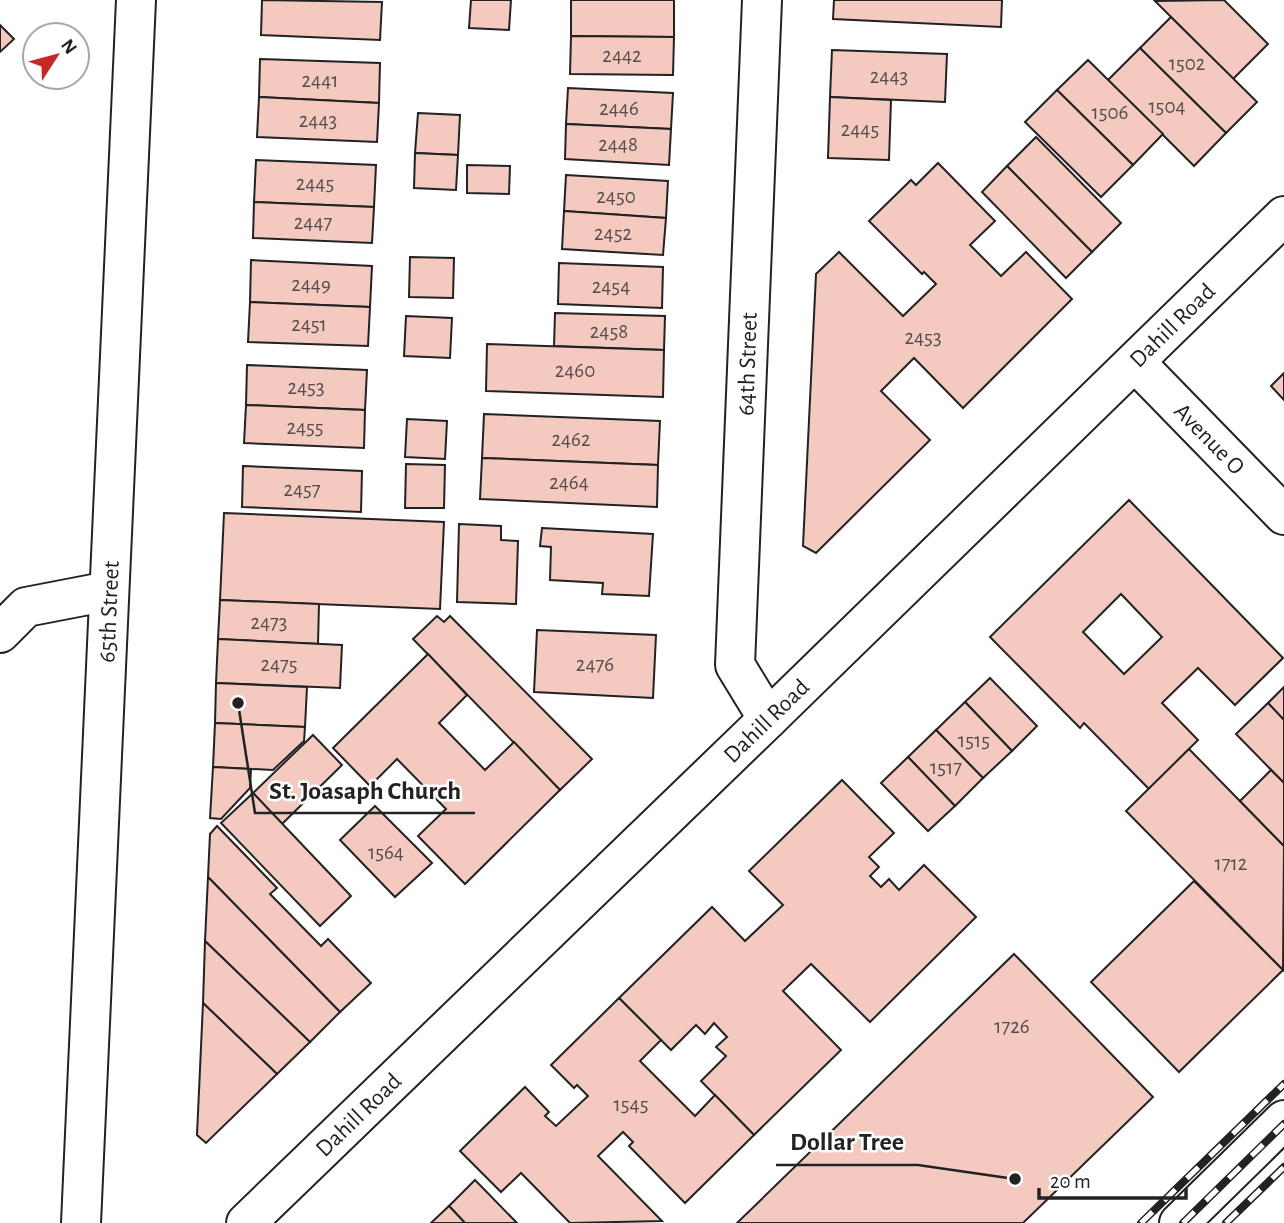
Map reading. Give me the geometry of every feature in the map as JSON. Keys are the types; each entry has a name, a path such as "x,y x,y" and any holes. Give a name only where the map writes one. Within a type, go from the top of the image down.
{"street":[{"name":"65th Street","path":"81,1223 136,0"},
{"name":"64th Street","path":"762,0 735,666 768,719"},
{"name":"Dahill Road","path":"246,1223 1284,216"},
{"name":"Avenue O","path":"1135,362 1284,515"},
{"path":"0,632 26,607 109,592"},
{"path":"1179,1223 1284,1121"}],"building":[{"path":"262,0 382,2 380,40 261,35"},
{"path":"471,0 511,0 509,30 469,28"},
{"path":"571,0 674,0 674,37 571,36"},
{"path":"834,0 1002,0 1001,27 833,19"},
{"path":"1224,0 1268,44 1233,79 1155,1"},
{"path":"1171,17 1257,102 1226,133 1140,48"},
{"path":"0,25 14,39 0,52"},
{"path":"571,36 674,37 673,75 570,74"},
{"path":"1140,48 1226,133 1194,166 1108,80"},
{"path":"832,50 947,54 945,102 830,97"},
{"path":"260,59 380,63 379,103 259,97"},
{"path":"1088,60 1163,134 1133,165 1057,90"},
{"path":"568,88 673,93 671,129 566,124"},
{"path":"1057,90 1133,165 1101,197 1025,122"},
{"path":"259,97 379,103 377,142 257,137"},
{"path":"830,97 891,100 889,160 828,158"},
{"path":"418,113 460,115 458,155 415,153"},
{"path":"566,124 671,129 669,165 565,159"},
{"path":"1036,137 1121,223 1092,252 1007,166"},
{"path":"415,153 458,155 456,190 414,188"},
{"path":"256,160 376,165 374,207 254,202"},
{"path":"938,163 995,221 970,245 1001,276 1026,252 1072,299 963,408 914,358 881,391 930,440 816,553 803,546 816,274 839,252 903,316 936,284 924,272 922,274 869,221 911,180 916,185"},
{"path":"467,165 510,166 509,194 467,193"},
{"path":"1007,166 1092,252 1066,278 982,192"},
{"path":"566,175 668,181 666,218 564,211"},
{"path":"254,202 374,207 372,243 253,238"},
{"path":"564,211 666,218 663,255 562,249"},
{"path":"410,257 454,258 453,298 409,297"},
{"path":"251,260 372,266 370,307 250,302"},
{"path":"559,263 663,267 662,308 558,304"},
{"path":"250,302 370,307 368,346 248,342"},
{"path":"555,313 665,316 664,350 554,346"},
{"path":"406,316 452,318 450,358 404,356"},
{"path":"487,344 664,350 663,397 486,391"},
{"path":"247,365 367,370 365,410 246,405"},
{"path":"1284,373 1284,400 1271,386"},
{"path":"246,405 365,410 364,448 244,443"},
{"path":"484,414 660,421 658,465 482,458"},
{"path":"407,419 447,421 445,459 405,457"},
{"path":"482,458 658,465 657,507 480,499"},
{"path":"406,464 445,465 444,508 405,508"},
{"path":"243,466 362,471 361,512 242,507"},
{"path":"1129,500 1283,658 1235,705 1198,668 1162,703 1198,740 1149,789 1084,723 1080,728 990,637","holes":["1121,594 1162,637 1124,674 1083,632"]},
{"path":"224,513 444,522 440,609 220,600"},
{"path":"459,524 501,526 501,540 518,541 516,604 457,602"},
{"path":"542,528 653,534 649,596 602,594 603,583 550,580 551,547 540,546"},
{"path":"220,600 319,604 318,644 218,639"},
{"path":"437,616 444,622 450,616 592,759 560,790 413,639"},
{"path":"537,630 656,635 653,698 534,692"},
{"path":"218,639 342,645 340,688 216,683"},
{"path":"428,654 467,695 439,723 485,770 514,742 560,790 465,884 418,836 446,809 397,759 370,786 333,748"},
{"path":"990,678 1037,726 1012,751 965,702"},
{"path":"216,683 307,687 305,727 215,723"},
{"path":"1284,687 1284,720 1268,703"},
{"path":"965,702 1012,751 983,778 936,730"},
{"path":"1268,703 1284,720 1284,783 1236,734"},
{"path":"215,723 305,727 304,741 273,770 213,767"},
{"path":"936,730 983,778 955,806 908,757"},
{"path":"313,735 342,765 282,824 253,793"},
{"path":"1189,749 1284,846 1283,970 1126,811"},
{"path":"908,757 955,806 928,831 881,783"},
{"path":"213,767 251,769 250,788 221,819 210,818"},
{"path":"1271,770 1284,783 1284,846 1240,801"},
{"path":"842,780 894,833 869,857 879,867 870,876 881,887 889,879 899,890 924,865 976,917 870,1022 811,964 783,991 841,1050 754,1135 701,1081 726,1056 716,1047 727,1037 714,1023 705,1034 696,1025 671,1050 619,998 712,907 745,941 783,905 749,871"},
{"path":"253,793 351,896 320,926 221,823"},
{"path":"375,806 432,863 395,897 340,840"},
{"path":"217,826 277,888 270,894 321,946 328,939 371,983 340,1012 208,877 210,834"},
{"path":"208,877 340,1012 310,1042 205,941"},
{"path":"1194,881 1283,970 1179,1072 1091,982"},
{"path":"205,941 310,1042 277,1074 203,1003"},
{"path":"1014,954 1153,1097 1023,1223 737,1223"},
{"path":"619,998 661,1040 640,1061 695,1116 715,1095 754,1135 685,1203 629,1146 633,1142 623,1132 598,1156 662,1221 570,1223 521,1173 501,1192 460,1151 525,1087 549,1112 545,1116 556,1126 588,1096 577,1085 574,1088 551,1065"},
{"path":"203,1003 277,1074 206,1143 197,1135"},
{"path":"475,1180 517,1223 465,1223 449,1206"},
{"path":"449,1206 465,1223 431,1223"}],"railway":[{"path":"1141,1223 1284,1084"},
{"path":"1183,1223 1284,1124"},
{"path":"1226,1223 1284,1167"}],"place":[{"name":"St. Joasaph Church","path":"238,703"},
{"name":"Dollar Tree","path":"1015,1179"}]}
